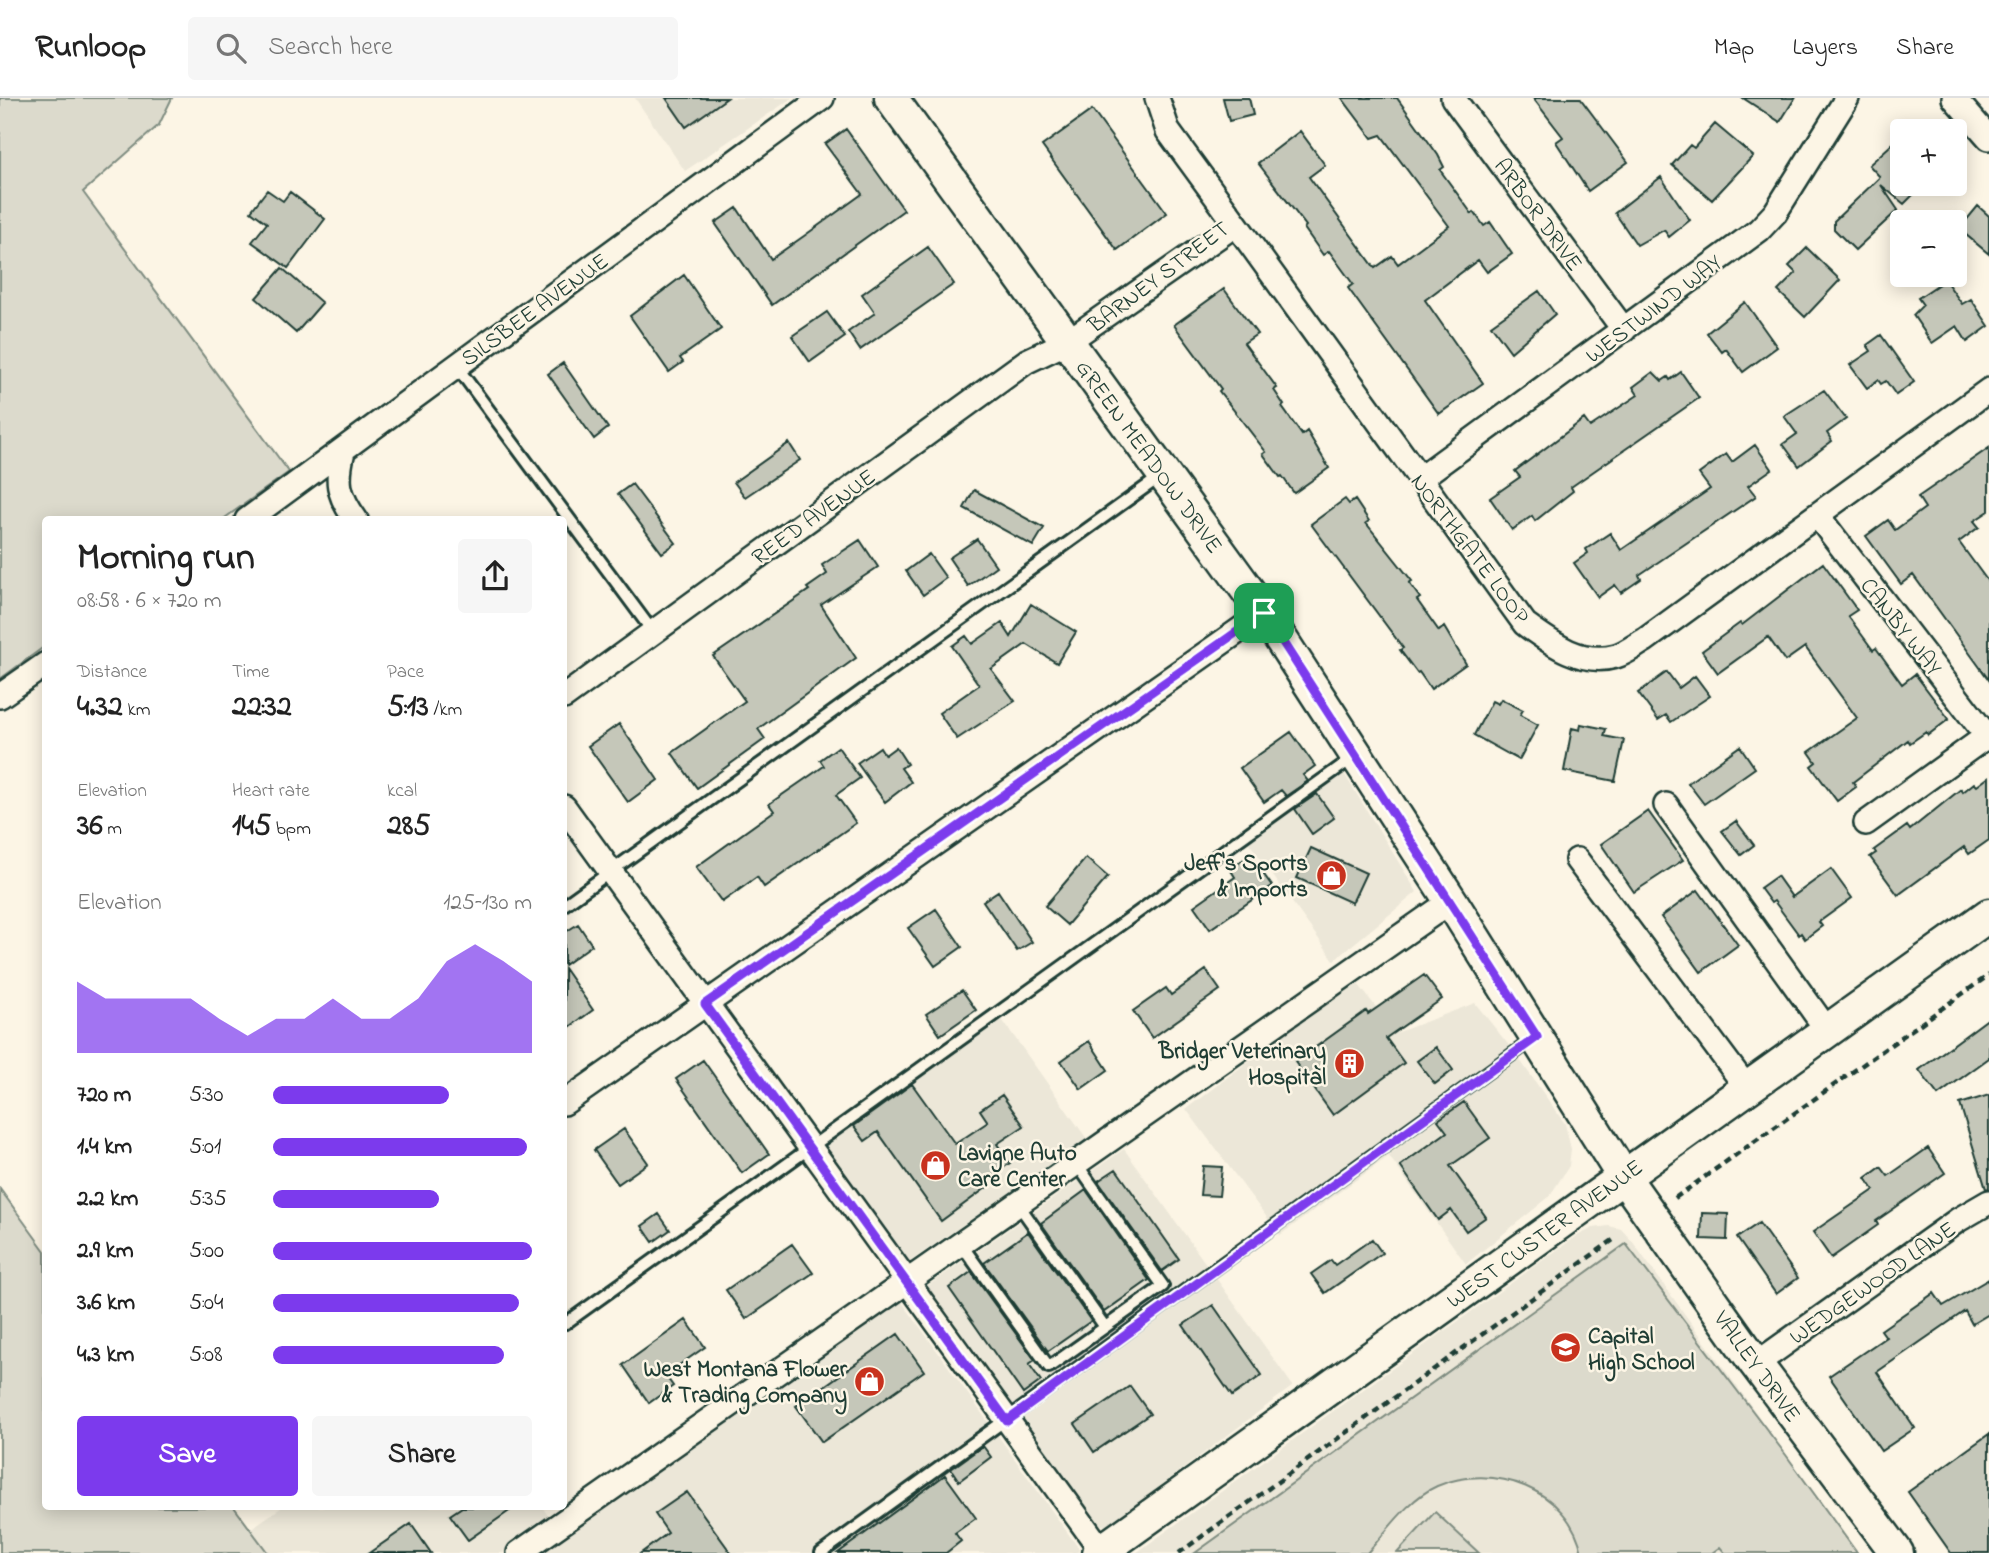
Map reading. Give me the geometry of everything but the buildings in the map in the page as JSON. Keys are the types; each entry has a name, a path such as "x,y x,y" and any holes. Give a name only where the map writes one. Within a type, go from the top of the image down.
{"main road":[{"name":"GREEN MEADOW DRIVE","path":"891,98 1264,613 1451,901 1623,1176"},
{"name":"WEST CUSTER AVENUE","path":"1101,1552 1989,915"},
{"name":"VALLEY DRIVE","path":"1623,1176 1756,1364 1897,1553"}],"street":[{"name":"SILSBEE AVENUE","path":"253,516 822,98"},
{"name":"BARNEY STREET","path":"1067,342 1236,224 1168,131 1157,98"},
{"name":"ARBOR DRIVE","path":"1453,98 1624,330"},
{"name":"WESTWIND WAY","path":"1419,479 1761,228 1775,213 1847,98"},
{"path":"1954,98 1989,138"},
{"name":"NORTHGATE LOOP","path":"1236,224 1525,624 1560,650 1586,657 1616,656 1646,640 1989,390"},
{"name":"REED AVENUE","path":"567,695 1027,361 1067,342"},
{"path":"343,451 337,477 344,504 353,516"},
{"name":"CANBY WAY","path":"1817,515 1988,737 1866,823"},
{"path":"567,1101 1264,613"},
{"path":"0,696 42,667"},
{"path":"1666,805 1828,1030"},
{"path":"567,811 1101,1552"},
{"path":"1577,860 1747,1088"},
{"path":"519,1553 1451,901"},
{"name":"WEDGEWOOD LANE","path":"1756,1364 1958,1220 1989,1202"}],"lane":[{"path":"457,367 653,632"},
{"path":"567,903 1163,474"},
{"path":"567,1322 1356,755"},
{"path":"821,1553 1537,1037"},
{"path":"961,1244 1049,1367 1163,1286 1076,1163"},
{"path":"1018,1204 1105,1327"}],"path":[{"path":"1675,1198 1989,975"},
{"path":"1179,1553 1613,1240"}],"shaded area":[{"path":"0,98 172,98 159,125 83,192 289,472 228,516 42,516 42,648 0,679"},
{"path":"635,98 792,98 685,171"},
{"path":"1340,767 1417,892 1334,960 1244,836"},
{"path":"1355,980 1396,1033 1475,1003 1515,1053 1565,1124 1571,1149 1569,1166 1549,1197 1466,1264 1389,1156 1280,1235 1186,1109"},
{"path":"998,1014 1087,1139 906,1264 819,1144"},
{"path":"1124,1149 1293,1386 1107,1526 1092,1523 926,1287"},
{"path":"0,1189 42,1247 42,1510 236,1510 268,1553 0,1553"},
{"name":"Capital High School","path":"1609,1226 1621,1229 1632,1241 1857,1553 1136,1553 1575,1237 1593,1228"},
{"name":"Capital High School","path":"1626,1244 1857,1553 1725,1553 1720,1547 1712,1553 1582,1553 1574,1531 1562,1512 1545,1497 1526,1486 1481,1477 1459,1479 1427,1492 1399,1516 1367,1553 1195,1553"},
{"path":"894,1291 1080,1550 1076,1553 268,1553 250,1529 278,1510 544,1510 556,1527"},
{"path":"1435,1512 1479,1553 1397,1553"}],"place":[{"name":"Jeff's Sports & Imports","path":"1331,875"},
{"name":"Bridger Veterinary Hospital","path":"1349,1063"},
{"name":"Lavigne Auto Care Center","path":"935,1165"},
{"name":"Capital High School","path":"1565,1348"},
{"name":"West Montana Flower & Trading Company","path":"870,1381"}],"route":[{"path":"1264,613 1537,1037 1007,1421 705,1004 1264,613"}]}
